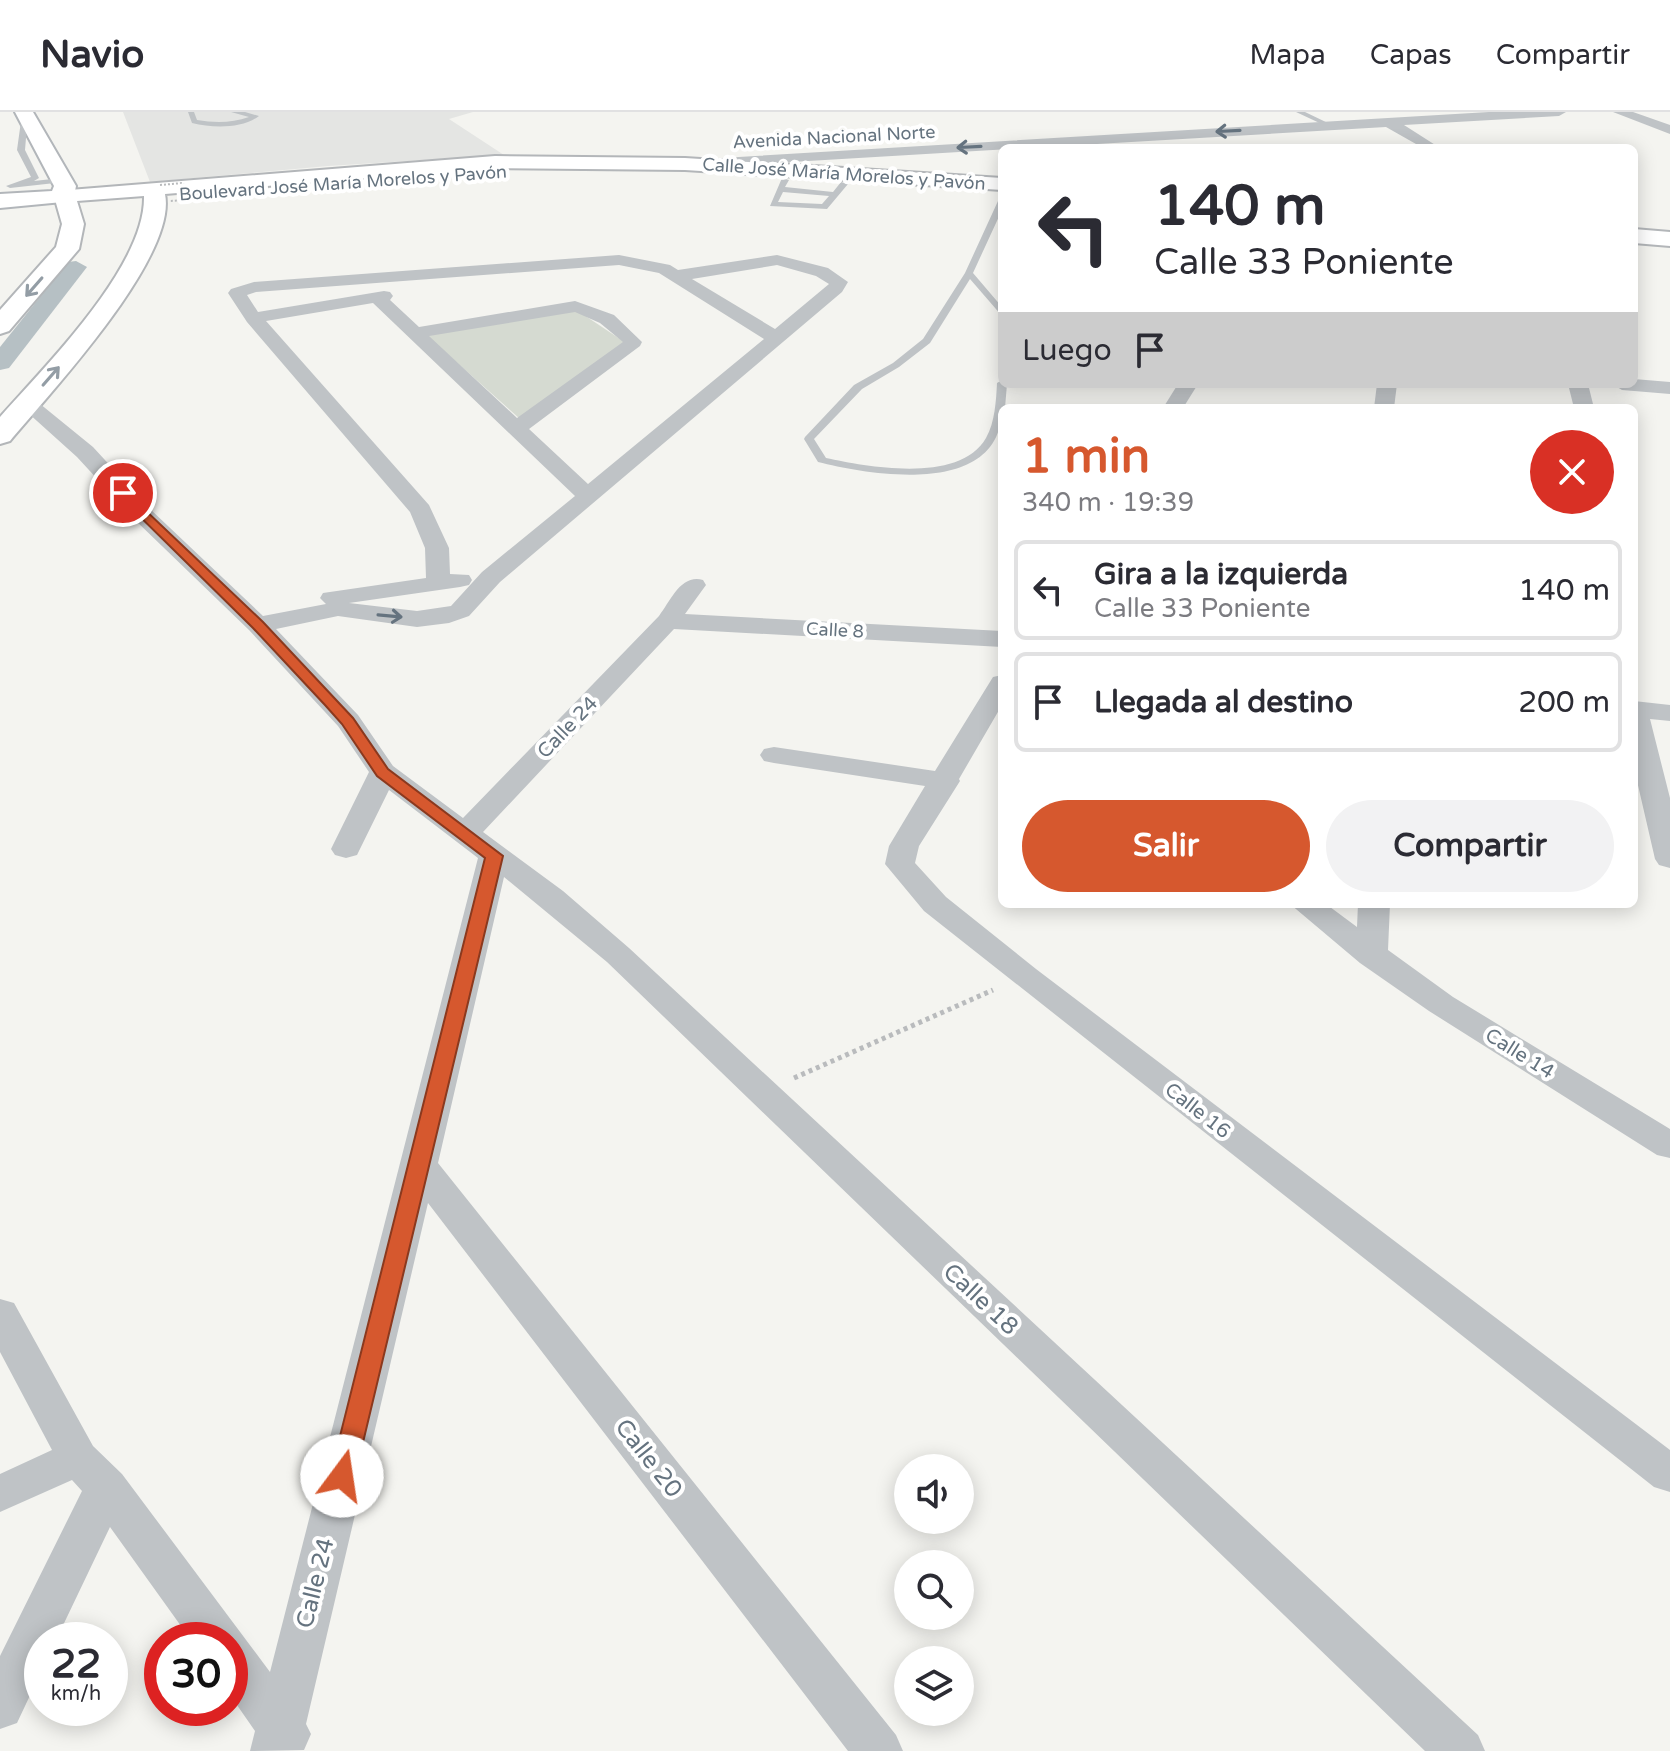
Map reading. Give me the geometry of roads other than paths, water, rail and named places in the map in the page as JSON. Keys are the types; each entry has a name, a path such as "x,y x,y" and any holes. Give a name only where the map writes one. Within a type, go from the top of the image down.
{"main road":[{"path":"24,113 70,194 91,247 119,283"},
{"name":"Boulevard José María Morelos y Pavón","path":"3,192 159,193 495,171 686,168"},
{"name":"Calle José María Morelos y Pavón","path":"686,168 998,184"},
{"name":"Calle José María Morelos y Pavón","path":"686,168 782,184 840,189 998,192"},
{"path":"0,435 83,338 145,247 159,193"},
{"path":"70,194 72,236 91,247"},
{"name":"Boulevard José María Morelos y Pavón","path":"0,210 70,194"},
{"path":"1638,228 1670,230"},
{"path":"1638,236 1670,239"},
{"path":"0,326 91,247"}],"street":[{"name":"Avenida Nacional Norte","path":"1049,144 1486,114 1559,112"},
{"path":"1620,112 1670,130"},
{"path":"1388,122 1426,144"},
{"path":"1305,144 1306,127"},
{"name":"Avenida Nacional Norte","path":"686,168 998,147"},
{"path":"339,603 417,619 449,616 460,611 491,577 836,288 839,282 835,277 777,260 675,276"},
{"path":"253,318 589,262"},
{"path":"438,583 437,548 421,510 253,318 237,293 254,287 589,262 639,262 664,269 776,338"},
{"path":"377,297 588,496"},
{"path":"415,333 575,306 587,309 624,331 633,342 516,428"},
{"path":"1638,385 1670,388"},
{"name":"Calle 18","path":"27,403 85,452 142,514 254,620 348,721 383,772 552,898 618,955 1460,1751"},
{"path":"254,620 438,583 491,577"},
{"name":"Calle 24","path":"283,1742 420,1166 480,845 668,621 694,585"},
{"name":"Calle 8","path":"668,621 998,639"},
{"name":"Calle 16","path":"998,690 946,781 904,846 900,864 935,904 1024,976 1670,1474"},
{"path":"1638,709 1670,713"},
{"path":"1638,726 1670,859"},
{"path":"774,755 946,781"},
{"path":"346,849 383,772"},
{"name":"Calle 14","path":"1311,908 1441,1004 1670,1146"},
{"path":"1372,956 1374,908"},
{"name":"Calle 20","path":"420,1166 878,1751"},
{"path":"0,1314 92,1473 205,1622"},
{"path":"0,1494 92,1473"},
{"path":"0,1707 92,1473"},
{"path":"248,1685 283,1742"}],"lane":[{"path":"191,112 194,122 201,124 250,120 256,116 234,112"},
{"path":"1299,112 1328,125"},
{"path":"3,192 35,178 21,150 24,113"},
{"path":"998,210 969,273 927,341 896,365 858,387 809,439 822,460 863,470 931,471 966,462 986,447 998,414"},
{"path":"969,273 998,308"}],"waterway":[{"path":"0,363 76,267"}]}
